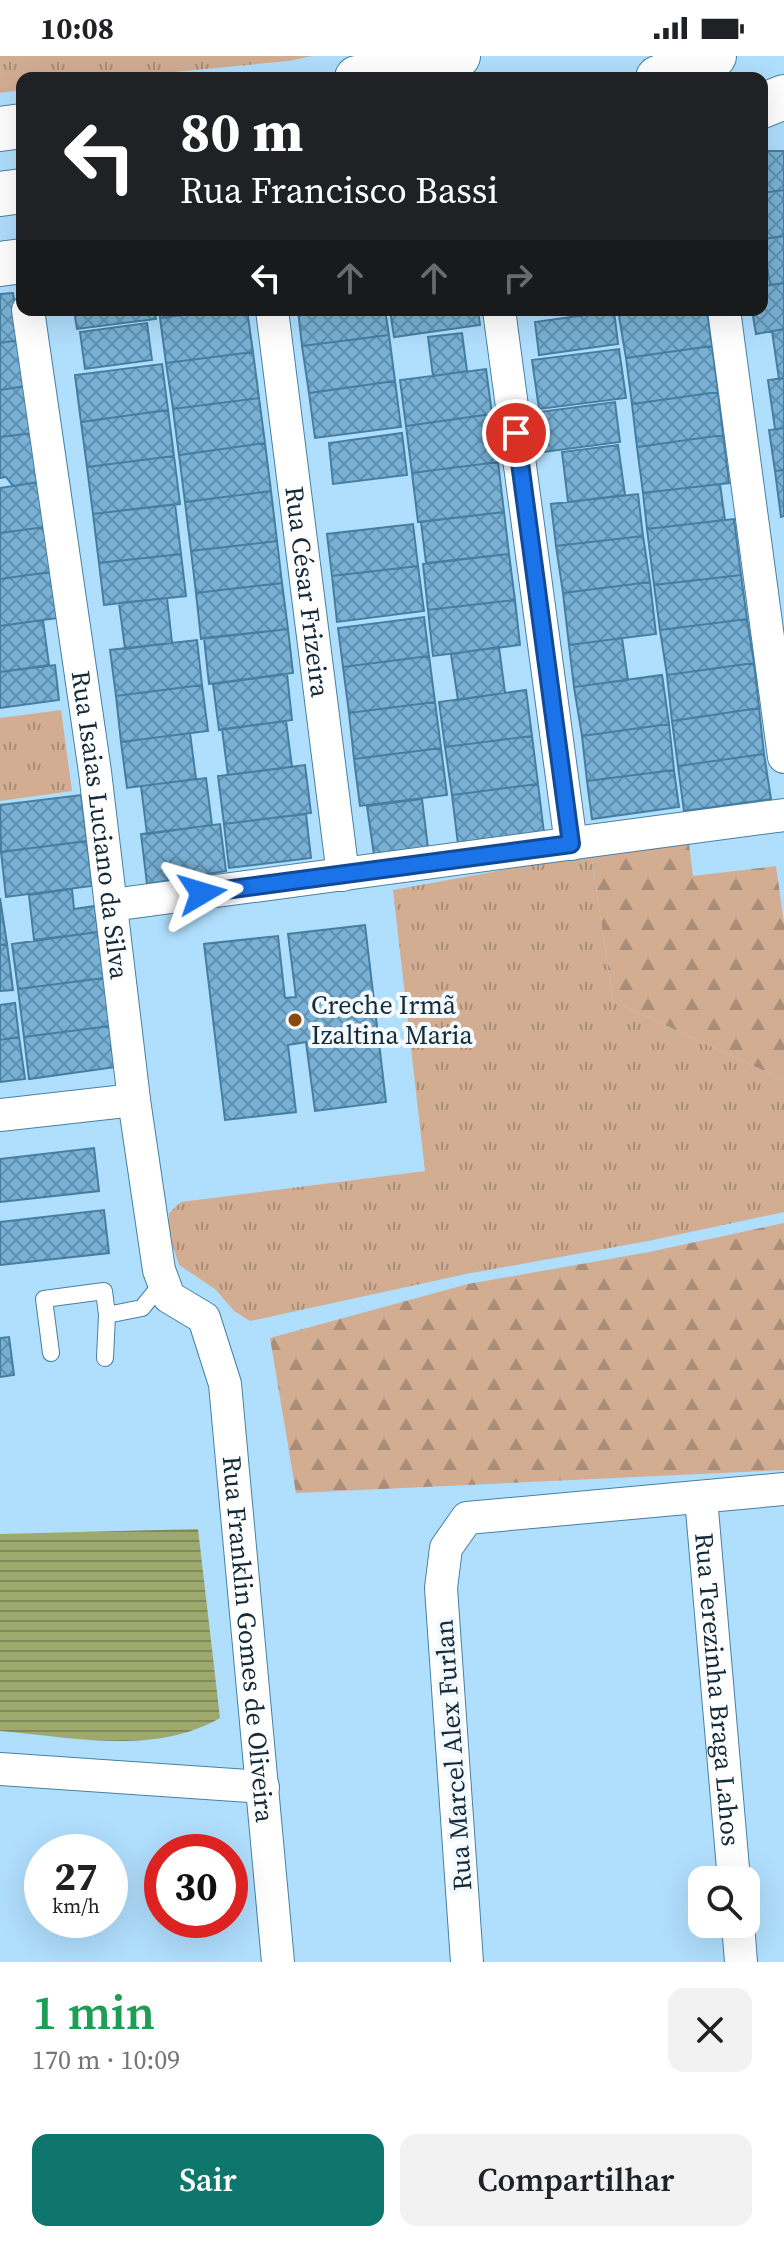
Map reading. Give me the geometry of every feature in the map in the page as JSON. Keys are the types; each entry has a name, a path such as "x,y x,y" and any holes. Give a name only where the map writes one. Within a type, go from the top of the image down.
{"main road":[{"path":"385,72 458,56"},
{"path":"673,72 714,56"}],"street":[{"name":"Rua Isaias Luciano da Silva","path":"29,316 112,905 148,1208 163,1282"},
{"name":"Rua César Frizeira","path":"273,316 343,875"},
{"path":"500,316 571,844"},
{"path":"725,316 784,757"},
{"path":"112,905 784,815"},
{"path":"0,1115 134,1100"},
{"name":"Rua Franklin Gomes de Oliveira","path":"163,1282 169,1297 204,1318 225,1384 278,1962"},
{"path":"701,1498 784,1489"},
{"name":"Rua Marcel Alex Furlan","path":"467,1962 441,1588 446,1548 467,1518 701,1498"},
{"name":"Rua Terezinha Braga Lahos","path":"701,1498 733,1866"},
{"path":"0,1769 263,1787"},
{"path":"739,1938 741,1962"}],"lane":[{"path":"107,1315 142,1308 163,1282"},
{"path":"51,1353 44,1299 104,1291 107,1315 105,1358"}],"green space":[{"path":"0,56 312,56 173,72 16,72 16,91 0,93"},
{"path":"61,710 72,791 0,801 0,718"},
{"path":"689,844 693,876 776,866 784,923 784,1080 613,1001 591,854"},
{"path":"591,854 613,1001 784,1080 784,1212 648,1241 466,1274 250,1321 234,1311 215,1289 179,1265 169,1234 169,1213 181,1202 425,1171 393,890"},
{"path":"784,1223 784,1470 296,1493 270,1338 468,1284 649,1252"}],"shaded area":[{"path":"198,1529 220,1718 195,1730 140,1740 84,1740 0,1731 0,1534"}],"building":[{"path":"768,151 784,151 784,190 768,192"},
{"path":"784,190 784,236 768,238 768,192"},
{"path":"784,236 784,283 770,285 768,238"},
{"path":"784,283 784,329 756,334 753,316 768,316 768,285"},
{"path":"13,293 20,340 0,343 0,294"},
{"path":"75,316 156,316 156,319 77,329"},
{"path":"248,316 253,352 166,363 160,318"},
{"path":"299,316 386,316 389,335 302,346"},
{"path":"391,316 479,316 480,325 394,337"},
{"path":"578,316 615,316 618,344 539,355 535,322"},
{"path":"619,316 708,316 712,346 626,358"},
{"path":"147,323 152,360 85,369 80,332"},
{"path":"784,329 784,378 779,379 772,331"},
{"path":"462,333 467,371 433,376 428,337"},
{"path":"389,335 395,381 309,393 302,346"},
{"path":"20,340 26,386 0,390 0,343"},
{"path":"712,346 718,392 632,404 626,358"},
{"path":"619,349 626,398 539,409 532,360"},
{"path":"253,352 259,398 173,409 166,363"},
{"path":"162,364 168,410 81,422 75,375"},
{"path":"486,369 492,414 406,426 400,380"},
{"path":"784,378 784,428 775,429 768,380"},
{"path":"395,381 401,427 315,438 309,393"},
{"path":"26,386 33,433 0,437 0,390"},
{"path":"718,392 723,435 637,447 632,404"},
{"path":"259,398 265,443 179,455 173,409"},
{"path":"615,402 620,442 544,452 539,412"},
{"path":"168,410 174,456 87,467 81,422"},
{"path":"492,414 498,462 412,473 406,426"},
{"path":"784,428 784,470 775,471 769,430"},
{"path":"33,433 39,482 13,486 6,477 0,478 0,437"},
{"path":"402,433 407,475 333,484 329,443"},
{"path":"723,435 729,483 643,493 637,447"},
{"path":"265,443 271,491 185,502 179,455"},
{"path":"618,445 625,495 568,502 562,452"},
{"path":"174,456 180,504 93,514 87,467"},
{"path":"498,462 504,512 418,522 412,473"},
{"path":"784,470 784,516 781,517 775,471"},
{"path":"39,482 45,527 0,533 0,488"},
{"path":"720,484 725,520 647,529 643,493"},
{"path":"271,491 277,541 191,551 185,502"},
{"path":"638,494 643,536 556,546 551,504"},
{"path":"175,504 181,554 99,563 93,514"},
{"path":"504,512 509,554 426,563 421,522"},
{"path":"734,519 741,575 654,585 647,529"},
{"path":"413,524 418,566 332,576 327,534"},
{"path":"45,527 51,572 0,579 0,533"},
{"path":"643,536 650,582 563,593 556,546"},
{"path":"277,541 282,583 196,593 191,551"},
{"path":"181,554 186,596 104,605 99,563"},
{"path":"509,554 515,600 428,610 423,564"},
{"path":"418,566 424,611 337,622 332,576"},
{"path":"51,572 58,618 0,626 0,579"},
{"path":"741,575 747,619 660,630 654,585"},
{"path":"650,582 656,634 569,645 563,593"},
{"path":"282,583 288,629 201,639 196,593"},
{"path":"167,598 172,643 125,649 119,603"},
{"path":"515,600 520,645 433,656 428,610"},
{"path":"424,617 429,656 343,667 338,628"},
{"path":"747,619 754,663 667,675 660,630"},
{"path":"43,620 49,665 0,672 0,626"},
{"path":"288,629 293,673 209,684 204,638"},
{"path":"622,638 628,680 574,687 569,645"},
{"path":"197,640 202,685 116,696 110,650"},
{"path":"499,647 505,693 458,700 451,654"},
{"path":"429,656 435,702 349,713 343,667"},
{"path":"754,663 759,708 672,721 667,675"},
{"path":"55,665 59,700 0,708 0,672"},
{"path":"287,674 292,720 219,730 213,684"},
{"path":"662,675 669,724 582,736 574,687"},
{"path":"202,685 208,731 121,742 116,696"},
{"path":"526,690 532,736 445,747 439,702"},
{"path":"435,702 441,748 354,759 349,713"},
{"path":"759,708 764,754 678,766 672,721"},
{"path":"286,721 292,767 228,775 222,729"},
{"path":"669,724 674,770 587,781 582,736"},
{"path":"190,733 196,779 127,788 121,742"},
{"path":"532,736 538,784 452,795 445,747"},
{"path":"441,748 447,795 360,806 354,759"},
{"path":"764,754 771,799 684,811 678,766"},
{"path":"305,765 311,813 224,824 218,776"},
{"path":"674,770 679,807 592,819 587,781"},
{"path":"206,778 212,825 147,834 141,786"},
{"path":"538,784 544,833 458,844 452,795"},
{"path":"81,795 87,841 1,852 0,805"},
{"path":"422,799 428,848 374,855 367,806"},
{"path":"306,814 311,858 229,868 224,824"},
{"path":"220,824 226,871 147,884 141,834"},
{"path":"87,841 92,886 6,897 1,852"},
{"path":"72,889 74,909 95,906 98,932 34,940 29,895"},
{"path":"0,898 7,944 0,945"},
{"name":"Creche Irmã Izaltina Maria","path":"365,925 386,1102 315,1111 306,1042 288,1045 296,1112 225,1120 204,944 278,936 285,998 296,997 288,934"},
{"path":"98,932 104,978 18,989 12,944"},
{"path":"7,944 13,990 0,991 0,945"},
{"path":"104,978 110,1026 24,1037 18,989"},
{"path":"15,1003 19,1037 0,1040 0,1005"},
{"path":"110,1026 116,1067 29,1079 24,1037"},
{"path":"19,1037 25,1079 0,1082 0,1040"},
{"path":"94,1148 99,1191 0,1202 0,1159"},
{"path":"104,1210 109,1253 0,1265 0,1222"},
{"path":"9,1337 14,1375 0,1377 0,1338"}],"place":[{"name":"Creche Irmã Izaltina Maria","path":"295,1020"}],"route":[{"path":"202,893 571,844 516,433"}]}
